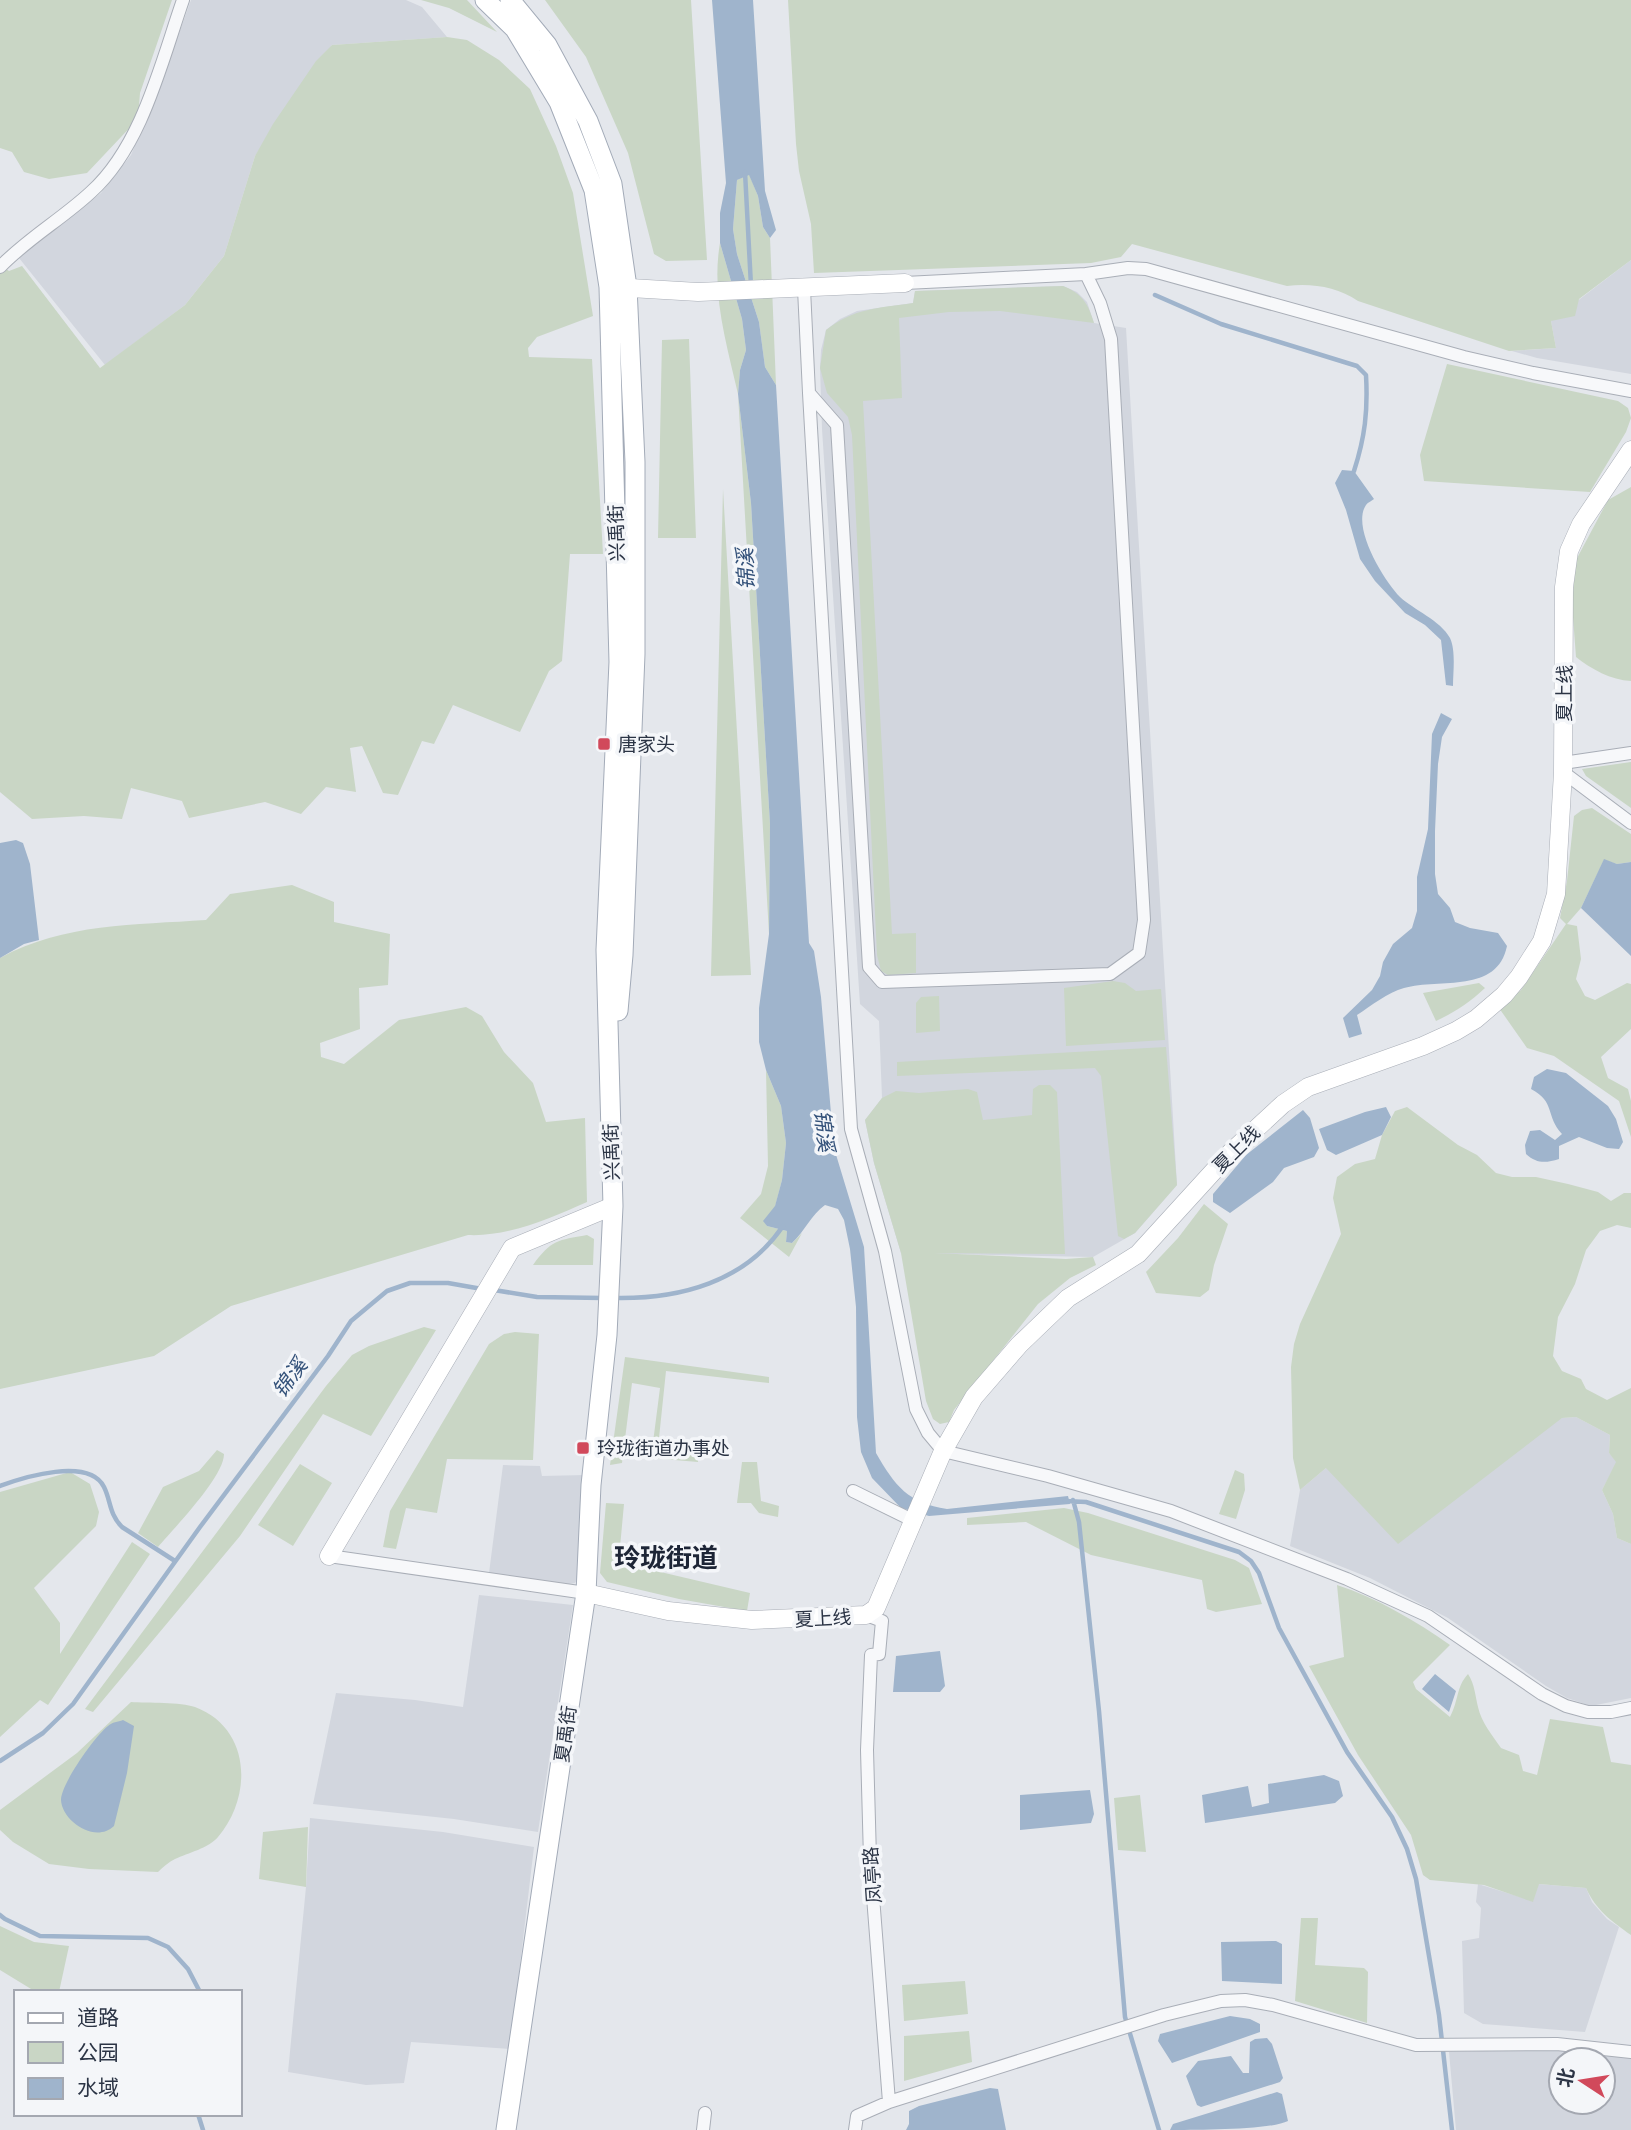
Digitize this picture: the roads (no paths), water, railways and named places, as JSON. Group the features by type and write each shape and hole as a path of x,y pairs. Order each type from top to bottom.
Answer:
{"main road":[{"name":"兴禹街","path":"485,0 515,29 559,102 594,190 618,287"},
{"name":"兴禹街","path":"510,0 547,45 588,121 612,184 618,287 619,662 606,950 613,1206"},
{"name":"夏禹街","path":"506,2130 586,1593 591,1485 607,1335 613,1206"}],"street":[{"path":"0,267 20,246 92,191 115,165 132,138 183,0"},
{"path":"618,287 713,292 1146,269 1464,357 1631,391"},
{"path":"809,393 837,425 869,967 882,982 1110,974 1139,953 1144,920 1111,339 1100,303 1086,274"},
{"path":"797,289 809,393 851,1129 885,1251 916,1409 928,1433 943,1451 1048,1476 1171,1511 1347,1579 1428,1616 1542,1694 1566,1706 1588,1712 1611,1712 1631,1708"},
{"name":"夏上线","path":"586,1593 668,1611 752,1620 866,1615 876,1608 943,1451 974,1397 1019,1345 1068,1298 1138,1254 1231,1152 1283,1104 1308,1087 1457,1031 1504,995 1542,941 1556,894 1563,767 1563,587 1569,551 1581,524 1631,450"},
{"path":"1563,767 1631,753"},
{"path":"1563,767 1631,824"},
{"path":"586,1593 329,1556 512,1248 613,1206"},
{"path":"853,1491 914,1521"},
{"name":"凤亭路","path":"866,1615 882,1621 878,1654 871,1655 867,1750 870,1858 889,2102"},
{"path":"855,2130 857,2116 889,2102 1164,2015 1221,2000 1245,2000 1273,2005 1416,2045 1557,2044 1631,2052"},
{"path":"703,2130 705,2113"}],"water":[{"path":"712,0 753,0 765,191 776,230 770,238 763,227 758,196 749,175 737,180 733,229 737,254 759,322 765,367 776,385 809,943 814,951 821,997 834,1148 864,1247 876,1453 904,1491 934,1506 947,1509 1068,1496 1070,1504 929,1516 901,1508 872,1478 861,1452 857,1417 856,1307 844,1220 838,1209 825,1205 792,1243 786,1242 787,1231 767,1226 763,1221 775,1206 782,1180 786,1143 781,1106 766,1070 759,1042 759,1008 769,934 770,824 751,503 738,394 740,370 746,350 742,319 720,243 720,213 726,183"},
{"path":"1342,470 1354,471 1374,499 1366,505 1362,515 1366,540 1378,567 1400,597 1440,626 1450,638 1454,655 1453,686 1446,685 1441,640 1425,625 1405,613 1375,581 1360,559 1335,483"},
{"path":"1441,713 1452,719 1442,737 1438,764 1435,874 1438,894 1450,908 1455,922 1498,933 1507,946 1501,961 1492,971 1480,978 1419,985 1386,996 1357,1015 1362,1034 1349,1038 1343,1018 1372,990 1393,944 1412,928 1417,911 1417,877 1428,829 1432,734"},
{"path":"16,840 23,843 30,864 39,940 24,944 0,958 0,843"},
{"path":"1604,859 1617,864 1631,862 1631,956 1581,908"},
{"path":"1547,1069 1566,1073 1608,1106 1616,1119 1623,1142 1619,1149 1607,1148 1579,1137 1559,1146 1559,1159 1542,1162 1526,1154 1525,1145 1530,1131 1540,1130 1555,1140 1562,1134 1544,1099 1531,1089 1534,1077"},
{"path":"1386,1107 1391,1117 1382,1135 1336,1155 1327,1150 1319,1129"},
{"path":"1303,1110 1310,1118 1319,1148 1314,1157 1284,1168 1273,1182 1230,1213 1213,1202 1213,1194 1246,1155"},
{"path":"940,1651 945,1686 940,1692 893,1692 896,1656"},
{"path":"1435,1674 1456,1691 1449,1712 1422,1689"},
{"path":"123,1720 134,1726 127,1773 114,1826 106,1831 89,1831 81,1828 67,1815 61,1800 62,1793 72,1772 102,1731"},
{"path":"1324,1775 1339,1781 1343,1796 1335,1803 1205,1823 1202,1795 1248,1786 1252,1807 1269,1803 1268,1784"},
{"path":"1090,1790 1094,1814 1091,1823 1020,1830 1020,1795"},
{"path":"1276,1941 1282,1944 1282,1984 1222,1981 1221,1942"},
{"path":"1230,2016 1250,2019 1260,2024 1260,2032 1172,2063 1158,2041 1160,2034"},
{"path":"1267,2038 1272,2044 1283,2078 1280,2082 1201,2107 1197,2105 1186,2076 1198,2061 1231,2056 1243,2073 1249,2073 1250,2042"},
{"path":"990,2088 998,2089 1006,2130 906,2130 909,2111 919,2106"},
{"path":"1277,2092 1282,2094 1288,2121 1250,2128 1170,2130 1173,2124"}],"waterway":[{"name":"锦溪","path":"745,172 751,286"},
{"path":"1155,295 1221,324 1357,366 1366,375 1367,400 1361,447 1354,471"},
{"name":"锦溪","path":"616,1298 664,1295 687,1290 730,1274 768,1245 783,1226"},
{"name":"锦溪","path":"0,1761 43,1733 73,1704 351,1321 387,1291 410,1283 448,1283 482,1289"},
{"name":"锦溪","path":"494,1290 537,1297 603,1298"},
{"path":"0,1486 39,1474 71,1471 85,1473 96,1478 104,1487 112,1512 122,1527 175,1561"},
{"path":"1073,1500 1079,1522 1099,1711 1125,2017 1159,2130"},
{"path":"1065,1501 1086,1502 1239,1552 1251,1561 1259,1573 1279,1628 1347,1752 1392,1817 1407,1849 1416,1879 1439,2015 1452,2130"},
{"path":"0,1915 40,1936 148,1938 168,1947 188,1969 199,1990"},
{"path":"199,2116 203,2130"}],"place":[{"name":"唐家头","path":"604,744"},
{"name":"玲珑街道办事处","path":"583,1448"}],"district":[{"name":"玲珑街道","path":"666,1558"}]}
